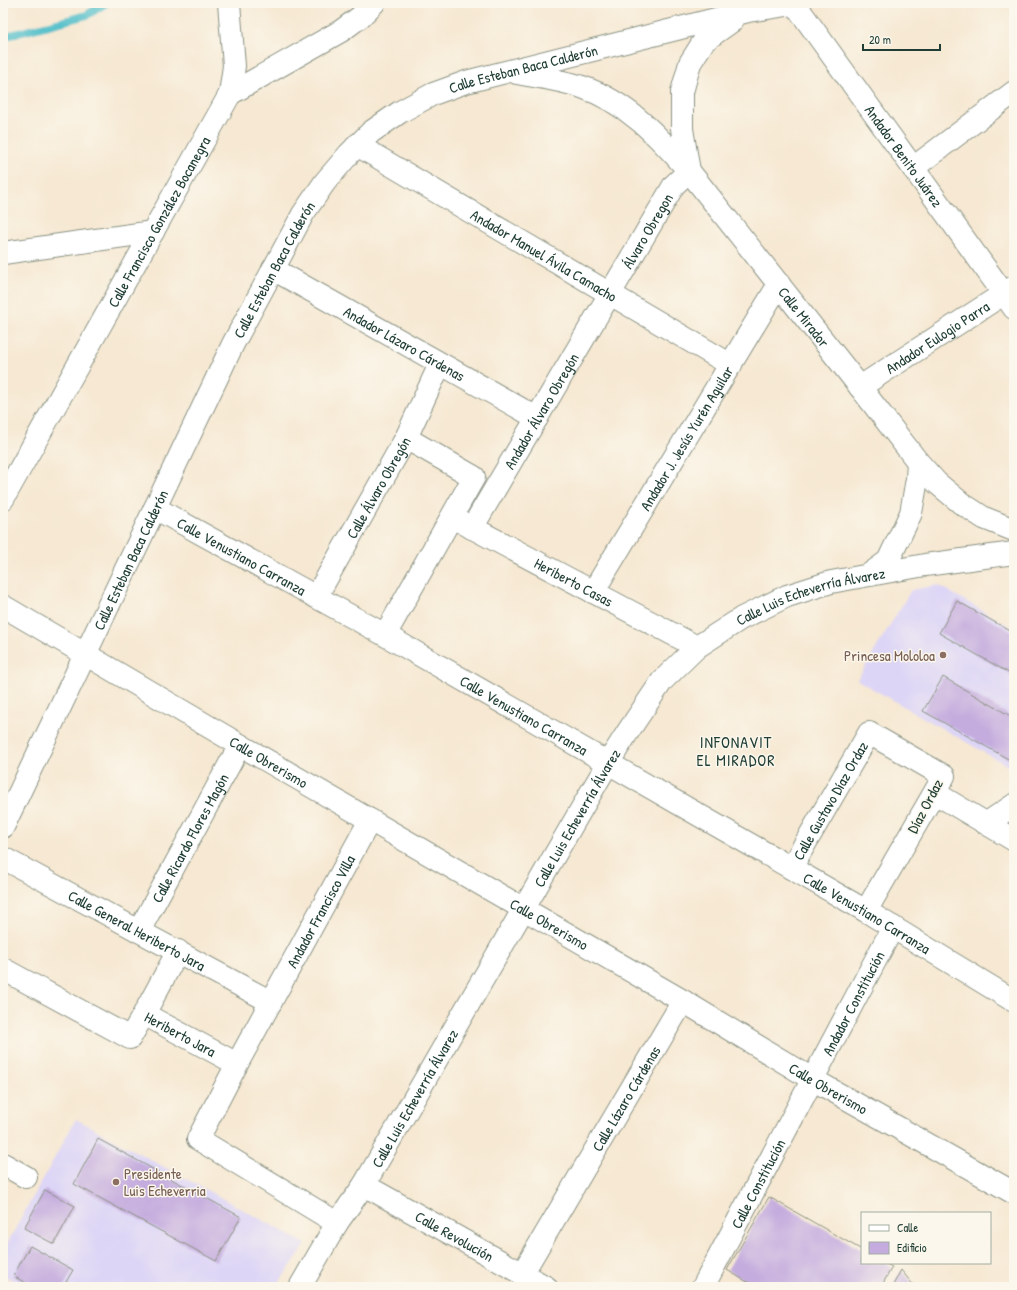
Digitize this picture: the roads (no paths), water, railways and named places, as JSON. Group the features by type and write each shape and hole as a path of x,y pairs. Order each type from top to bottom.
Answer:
{"street":[{"path":"230,94 341,31 360,17 374,3"},
{"path":"229,4 234,66 230,94"},
{"name":"Calle Esteban Baca Calderón","path":"3,827 233,344 303,214 325,182 357,145 371,132 400,112 433,94 466,82 748,11 797,4"},
{"name":"Andador Benito Juárez","path":"797,4 913,168 1011,296"},
{"name":"Calle Mirador","path":"689,171 682,129 682,92 690,63 704,41 724,25 748,11"},
{"name":"Calle Mirador","path":"508,72 545,78 582,87 612,100 642,123 663,142 689,171 918,462 937,483 961,503 984,518 1014,530"},
{"path":"913,168 1014,92"},
{"name":"Calle Francisco González Bocanegra","path":"3,499 230,94"},
{"name":"Andador Manuel Ávila Camacho","path":"357,145 731,365"},
{"name":"Álvaro Obregon","path":"610,294 674,185 689,171"},
{"path":"3,253 153,232"},
{"name":"Andador Lázaro Cárdenas","path":"273,270 537,418"},
{"name":"Andador J. Jesús Yurén Aguilar","path":"593,592 779,284"},
{"name":"Andador Álvaro Obregón","path":"472,528 610,294"},
{"name":"Andador Eulogio Parra","path":"860,387 1011,296"},
{"path":"406,438 440,364"},
{"name":"Calle Álvaro Obregón","path":"316,597 406,438 474,477 385,635"},
{"path":"870,574 888,561 912,513 918,479 918,462"},
{"name":"Calle Venustiano Carranza","path":"155,508 385,635 866,911 1014,1001"},
{"name":"Heriberto Casas","path":"452,517 697,648"},
{"name":"Calle Luis Echeverría Álvarez","path":"300,1287 337,1223 364,1186 608,763 662,681 697,648 742,618 787,596 831,582 870,574 925,565 1012,558"},
{"name":"Calle Obrerismo","path":"3,606 683,1001 812,1079 1014,1193"},
{"name":"Díaz Ordaz","path":"866,911 944,776 869,733"},
{"name":"Calle Gustavo Díaz Ordaz","path":"790,868 869,733"},
{"name":"Calle Ricardo Flores Magón","path":"139,931 240,745"},
{"path":"935,793 1014,840"},
{"path":"987,823 1014,805"},
{"name":"Andador Francisco Villa","path":"237,1064 370,820"},
{"name":"Calle General Heriberto Jara","path":"3,858 271,1002"},
{"name":"Andador Constitución","path":"812,1079 893,927"},
{"name":"Heriberto Jara","path":"178,951 144,1014 237,1064"},
{"path":"3,969 130,1038 144,1014"},
{"name":"Calle Lázaro Cárdenas","path":"522,1274 683,1001"},
{"path":"237,1064 198,1139 337,1223"},
{"name":"Calle Constitución","path":"703,1287 812,1079"},
{"path":"3,1164 26,1176"},
{"name":"Calle Revolución","path":"364,1186 546,1287"}],"waterway":[{"path":"3,37 87,15 106,3"}],"place":[{"name":"Princesa Mololoa","path":"943,655"},
{"name":"Presidente Luis Echeverria","path":"116,1182"}],"district":[{"name":"INFONAVIT EL MIRADOR","path":"736,751"}]}
